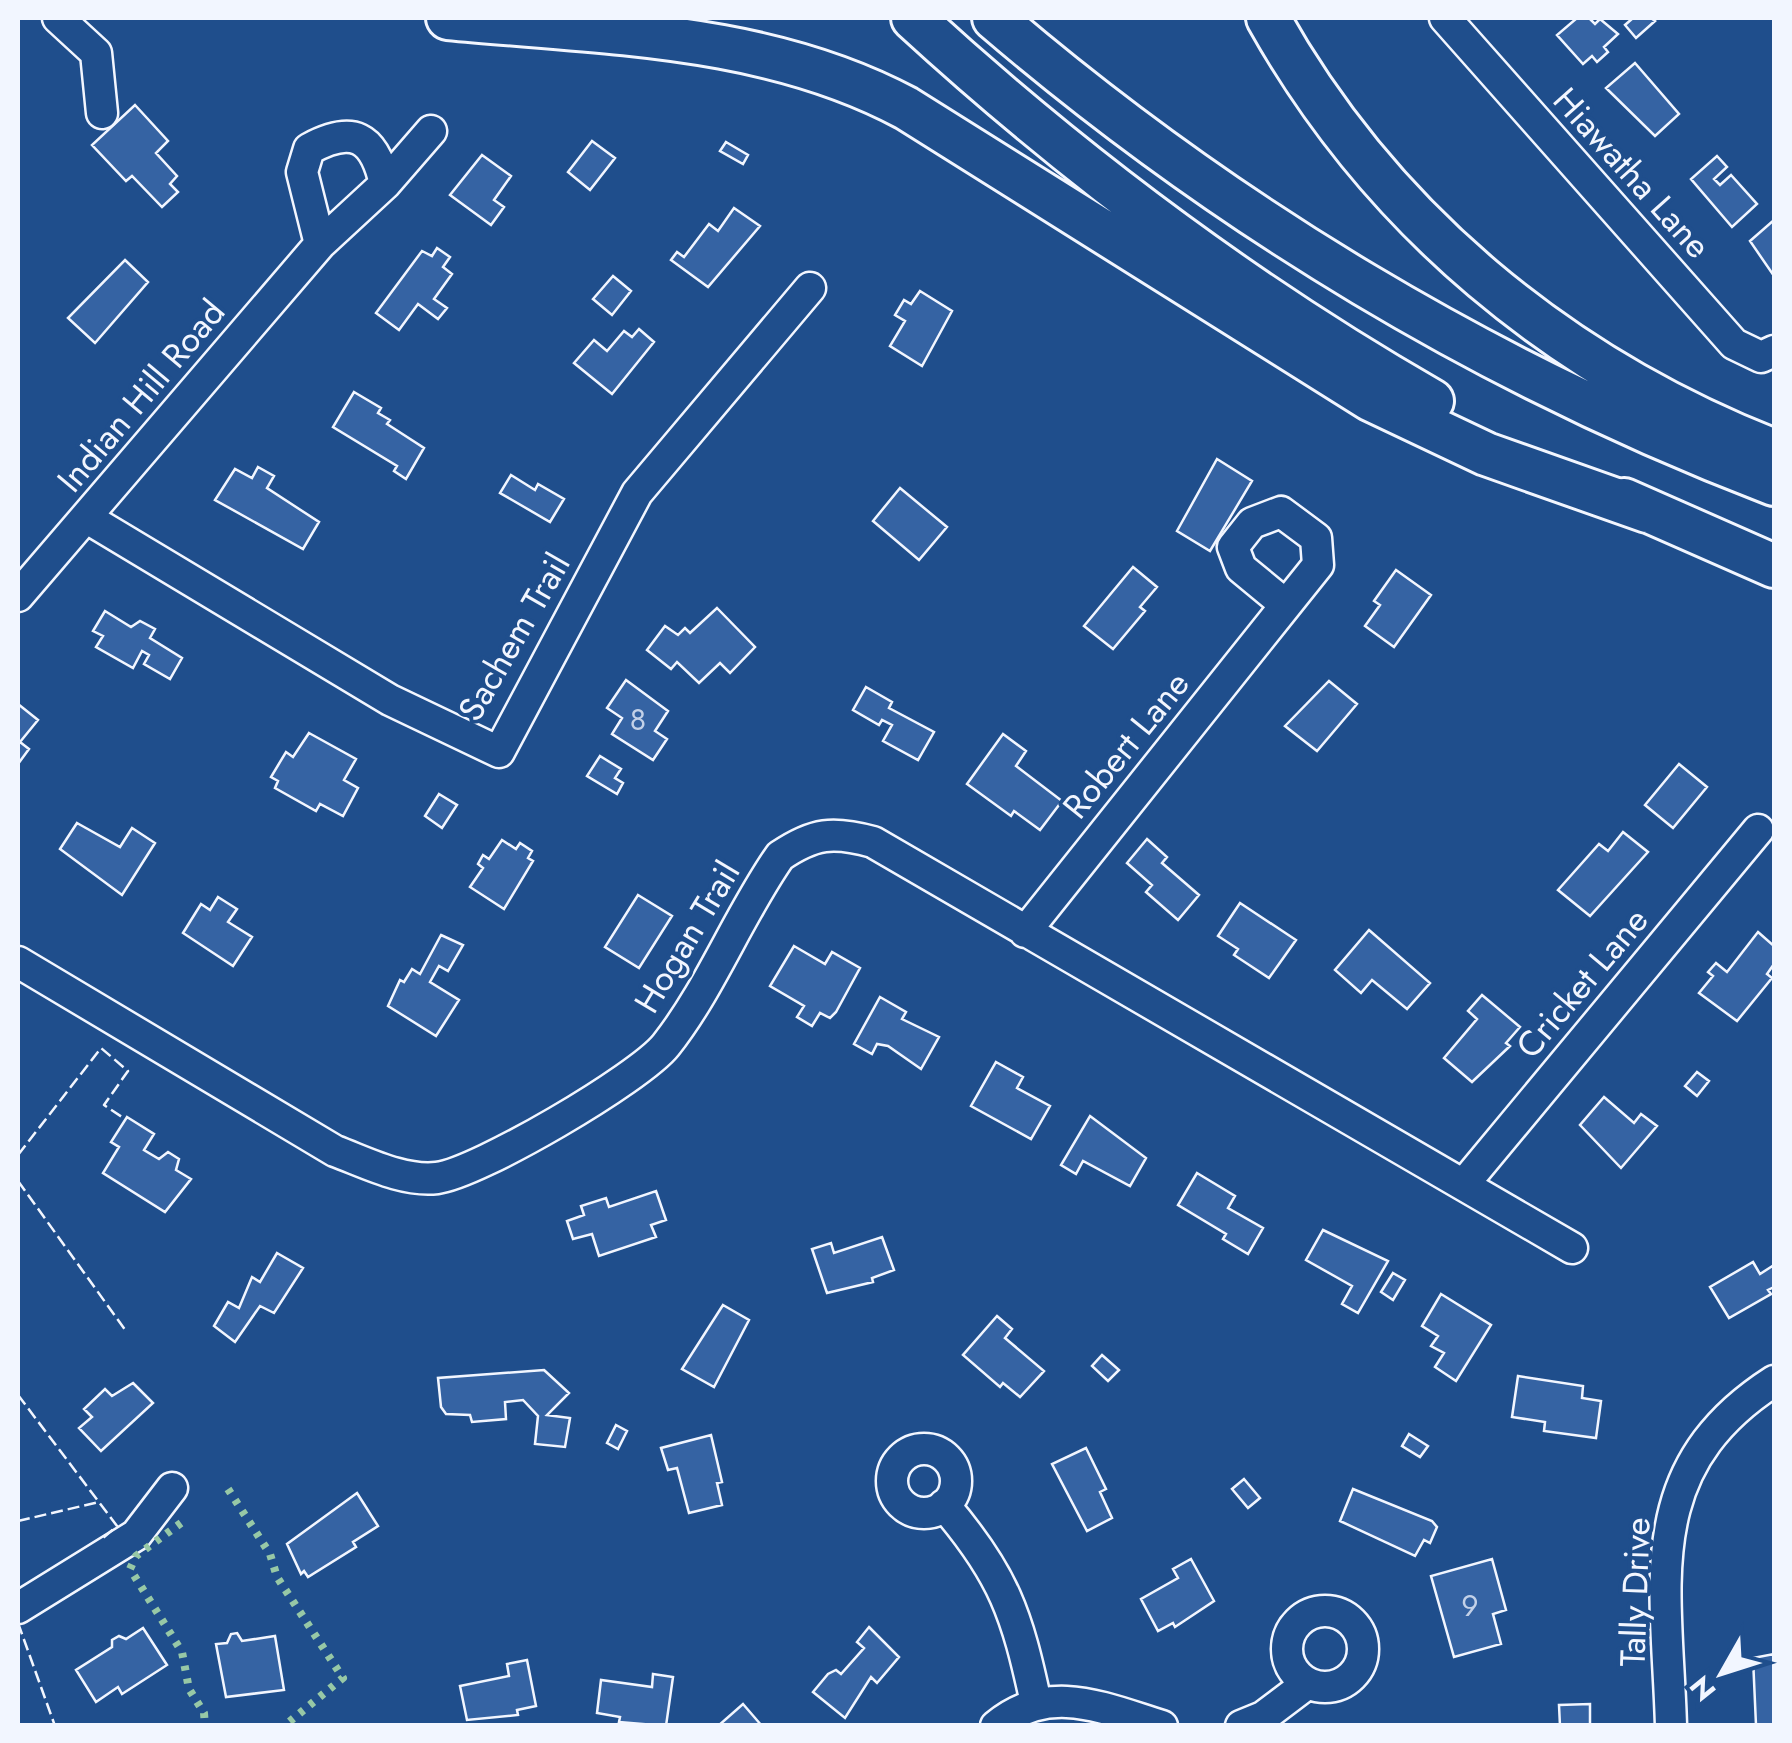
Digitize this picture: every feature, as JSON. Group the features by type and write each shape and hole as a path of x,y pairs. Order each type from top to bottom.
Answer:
{"highway":[{"path":"448,18 720,46 838,75 922,117 1370,399 1486,454 1647,511"},
{"path":"913,18 1083,161 1280,307 1476,426 1647,511 1774,566"},
{"path":"994,18 1183,166 1404,308 1588,404 1774,484"},
{"path":"1268,18 1301,73 1367,163 1420,222 1476,274 1542,327 1614,374 1774,452"}],"street":[{"path":"58,18 96,53 102,113"},
{"name":"Hiawatha Lane","path":"1444,18 1734,344 1761,356 1774,351"},
{"name":"Indian Hill Road","path":"18,596 320,244 385,184 430,132"},
{"path":"320,244 302,172 309,149 334,135 364,140 378,157 385,184"},
{"name":"Sachem Trail","path":"87,518 390,700 499,752 637,493 810,288"},
{"name":"Robert Lane","path":"1025,932 1286,605"},
{"name":"Cricket Lane","path":"1464,1184 1758,830"},
{"name":"Hogan Trail","path":"18,962 335,1150 390,1172 436,1178 486,1160 629,1076 663,1048 754,892 780,856 811,836 840,832 873,842 1572,1248"},
{"name":"Tally Drive","path":"1671,1726 1666,1564 1672,1510 1694,1457 1725,1415 1774,1381"},
{"path":"18,1608 136,1535 172,1488"},
{"path":"944,1506 984,1552 1008,1595 1036,1702"},
{"path":"1241,1726 1263,1717 1308,1683"},
{"path":"996,1726 1036,1702 1071,1699 1162,1726"}],"building":[{"path":"1577,18 1589,18 1595,24 1600,19 1618,34 1604,47 1608,52 1597,62 1592,56 1583,64 1557,35"},
{"path":"1633,18 1655,21 1636,38 1625,25"},
{"path":"1635,63 1679,114 1655,136 1606,88"},
{"path":"135,105 168,141 156,153 177,176 170,184 178,192 162,207 132,176 126,181 92,145"},
{"path":"592,141 615,158 590,190 568,172"},
{"path":"726,142 748,155 743,164 720,151"},
{"path":"482,155 511,176 494,200 504,207 491,225 450,195"},
{"path":"1717,156 1727,167 1714,179 1720,185 1731,175 1757,204 1732,227 1691,179"},
{"path":"734,208 760,226 708,287 671,260 677,252 684,257 709,224 718,231"},
{"path":"1774,220 1774,276 1750,241"},
{"path":"437,248 450,257 443,267 452,274 434,299 447,308 438,319 418,304 399,330 376,313 422,251 432,256"},
{"path":"125,260 148,282 95,343 68,318"},
{"path":"613,276 631,291 612,315 593,299"},
{"path":"920,291 952,311 922,366 890,346 905,321 895,315 904,300 911,304"},
{"path":"639,329 654,342 612,394 574,363 594,340 607,351 624,331 632,337"},
{"path":"354,392 381,408 378,413 390,420 387,424 424,448 406,479 394,471 397,466 333,427"},
{"path":"1217,459 1252,481 1210,551 1177,531"},
{"path":"258,467 274,476 267,488 319,522 303,549 215,500 235,469 252,478"},
{"path":"511,475 535,490 538,484 564,499 550,522 500,493"},
{"path":"900,488 947,527 919,560 873,521"},
{"path":"1133,567 1157,587 1140,607 1145,611 1113,649 1084,626"},
{"path":"1396,570 1431,595 1394,647 1365,626 1380,605 1374,601"},
{"path":"717,608 755,647 730,673 720,663 699,683 677,662 671,669 647,650 665,626 678,635 685,628 690,633"},
{"path":"105,611 131,627 140,621 155,629 150,638 182,658 170,679 144,664 149,655 142,651 133,668 96,647 103,636 93,631"},
{"path":"626,680 668,711 655,731 667,739 653,760 612,734 622,718 607,708"},
{"path":"1329,681 1357,704 1317,751 1285,726"},
{"path":"866,687 892,702 889,708 934,732 918,760 883,741 892,725 882,720 879,725 853,710"},
{"path":"18,704 38,720 20,742 29,749 18,764"},
{"path":"309,733 356,759 344,780 358,788 343,816 320,804 316,811 275,788 278,781 271,777 286,752 293,757"},
{"path":"1003,734 1026,751 1016,766 1062,801 1040,830 1014,811 1011,816 967,784"},
{"path":"600,756 621,769 615,778 623,783 617,794 587,776"},
{"path":"1679,764 1707,787 1673,828 1645,805"},
{"path":"439,794 457,805 442,828 425,816"},
{"path":"77,823 120,847 132,828 155,843 122,895 60,849"},
{"path":"1623,832 1648,852 1590,916 1558,890 1599,844 1608,851"},
{"path":"1147,839 1167,857 1162,863 1199,895 1178,920 1146,892 1152,885 1127,863"},
{"path":"502,840 516,849 520,843 532,851 528,858 533,861 504,909 470,887 483,868 478,864 483,855 489,859"},
{"path":"638,895 672,916 639,968 605,947"},
{"path":"218,897 237,909 228,922 252,937 233,966 183,933 201,904 210,910"},
{"path":"1240,903 1296,940 1269,978 1234,955 1238,949 1218,936"},
{"path":"1369,930 1430,983 1407,1009 1372,980 1361,993 1335,970"},
{"path":"1758,932 1774,946 1774,964 1767,974 1772,978 1737,1021 1699,993 1713,976 1708,972 1716,963 1727,972"},
{"path":"441,935 463,945 448,971 439,966 430,982 459,1000 436,1036 388,1006 400,980 404,982 412,969 420,974"},
{"path":"794,946 825,964 832,952 860,968 836,1012 830,1018 820,1013 812,1026 797,1017 804,1006 770,986"},
{"path":"1482,995 1520,1027 1506,1043 1510,1046 1472,1082 1444,1058 1477,1019 1468,1011"},
{"path":"880,997 906,1012 902,1019 939,1037 921,1069 888,1046 877,1044 872,1054 854,1044"},
{"path":"996,1062 1023,1077 1017,1088 1050,1106 1031,1139 971,1106"},
{"path":"1697,1072 1709,1081 1697,1096 1685,1086"},
{"path":"1604,1097 1634,1123 1641,1114 1657,1126 1621,1168 1580,1125"},
{"path":"1090,1116 1146,1158 1130,1186 1083,1161 1076,1174 1061,1165"},
{"path":"127,1117 154,1134 144,1150 159,1159 168,1152 179,1159 176,1170 191,1179 165,1212 103,1173 119,1147 111,1142"},
{"path":"1197,1173 1235,1196 1228,1208 1263,1228 1248,1254 1223,1239 1226,1234 1178,1205"},
{"path":"656,1191 666,1220 651,1225 656,1237 599,1256 592,1234 573,1239 567,1221 584,1215 581,1206 606,1198 609,1207"},
{"path":"1323,1230 1388,1261 1358,1313 1342,1304 1352,1286 1306,1260"},
{"path":"882,1237 894,1270 872,1278 873,1282 827,1293 812,1249 831,1243 834,1253"},
{"path":"277,1253 303,1268 274,1313 260,1306 235,1342 214,1326 228,1302 239,1308 252,1277 260,1282"},
{"path":"1753,1262 1760,1274 1774,1265 1774,1287 1768,1290 1771,1294 1729,1318 1710,1287"},
{"path":"1393,1273 1405,1280 1393,1300 1381,1292"},
{"path":"1441,1294 1491,1325 1456,1381 1435,1367 1444,1353 1431,1346 1438,1336 1422,1326"},
{"path":"723,1305 749,1320 714,1387 682,1369"},
{"path":"997,1316 1012,1329 1005,1338 1044,1371 1020,1397 1003,1383 1000,1387 963,1355"},
{"path":"1102,1355 1119,1370 1108,1381 1092,1366"},
{"path":"544,1370 569,1393 547,1415 570,1418 565,1447 535,1444 538,1416 523,1400 505,1402 506,1419 472,1422 470,1415 446,1414 441,1407 438,1378"},
{"path":"1518,1376 1583,1386 1582,1398 1601,1401 1596,1438 1544,1431 1545,1422 1512,1417"},
{"path":"133,1383 153,1403 101,1451 79,1428 92,1417 84,1409 105,1389 112,1396"},
{"path":"616,1425 627,1431 618,1449 607,1443"},
{"path":"1409,1434 1428,1446 1420,1457 1402,1446"},
{"path":"711,1435 722,1482 717,1483 722,1505 689,1513 677,1468 668,1470 661,1448"},
{"path":"1086,1448 1106,1489 1100,1492 1112,1518 1087,1531 1052,1464"},
{"path":"1244,1479 1260,1498 1248,1508 1232,1489"},
{"path":"1353,1489 1432,1521 1437,1527 1430,1543 1424,1540 1415,1556 1340,1521"},
{"path":"357,1493 378,1526 353,1542 356,1547 308,1577 304,1571 301,1574 287,1544"},
{"path":"1191,1559 1214,1601 1175,1627 1173,1623 1158,1631 1141,1599 1178,1578 1173,1569"},
{"path":"1492,1559 1506,1610 1493,1614 1501,1644 1454,1657 1431,1576"},
{"path":"869,1627 899,1657 877,1683 871,1677 845,1718 813,1692 828,1674 836,1670 841,1674 864,1648 857,1642"},
{"path":"143,1628 167,1665 122,1694 118,1687 96,1702 76,1670 112,1647 112,1640 119,1636 126,1639"},
{"path":"237,1633 242,1641 275,1636 284,1690 226,1697 216,1644 227,1643 231,1634"},
{"path":"1774,1654 1774,1724 1756,1725 1753,1658"},
{"path":"527,1660 536,1706 517,1710 518,1715 467,1720 460,1686 509,1676 507,1664"},
{"path":"653,1674 673,1677 666,1726 619,1722 620,1717 597,1713 601,1680 652,1687"},
{"path":"743,1704 762,1726 718,1726"},
{"path":"1590,1704 1590,1726 1560,1726 1559,1705"}],"hedge":[{"path":"228,1489 270,1554 277,1577 343,1678 284,1726"},
{"path":"181,1523 136,1556 130,1569 182,1652 189,1689 204,1713 205,1726"}],"fence":[{"path":"18,1155 101,1048 128,1071 104,1105 122,1117"},
{"path":"18,1181 126,1331"},
{"path":"18,1395 117,1526 102,1539"},
{"path":"18,1521 99,1502"},
{"path":"18,1623 55,1726"}]}
